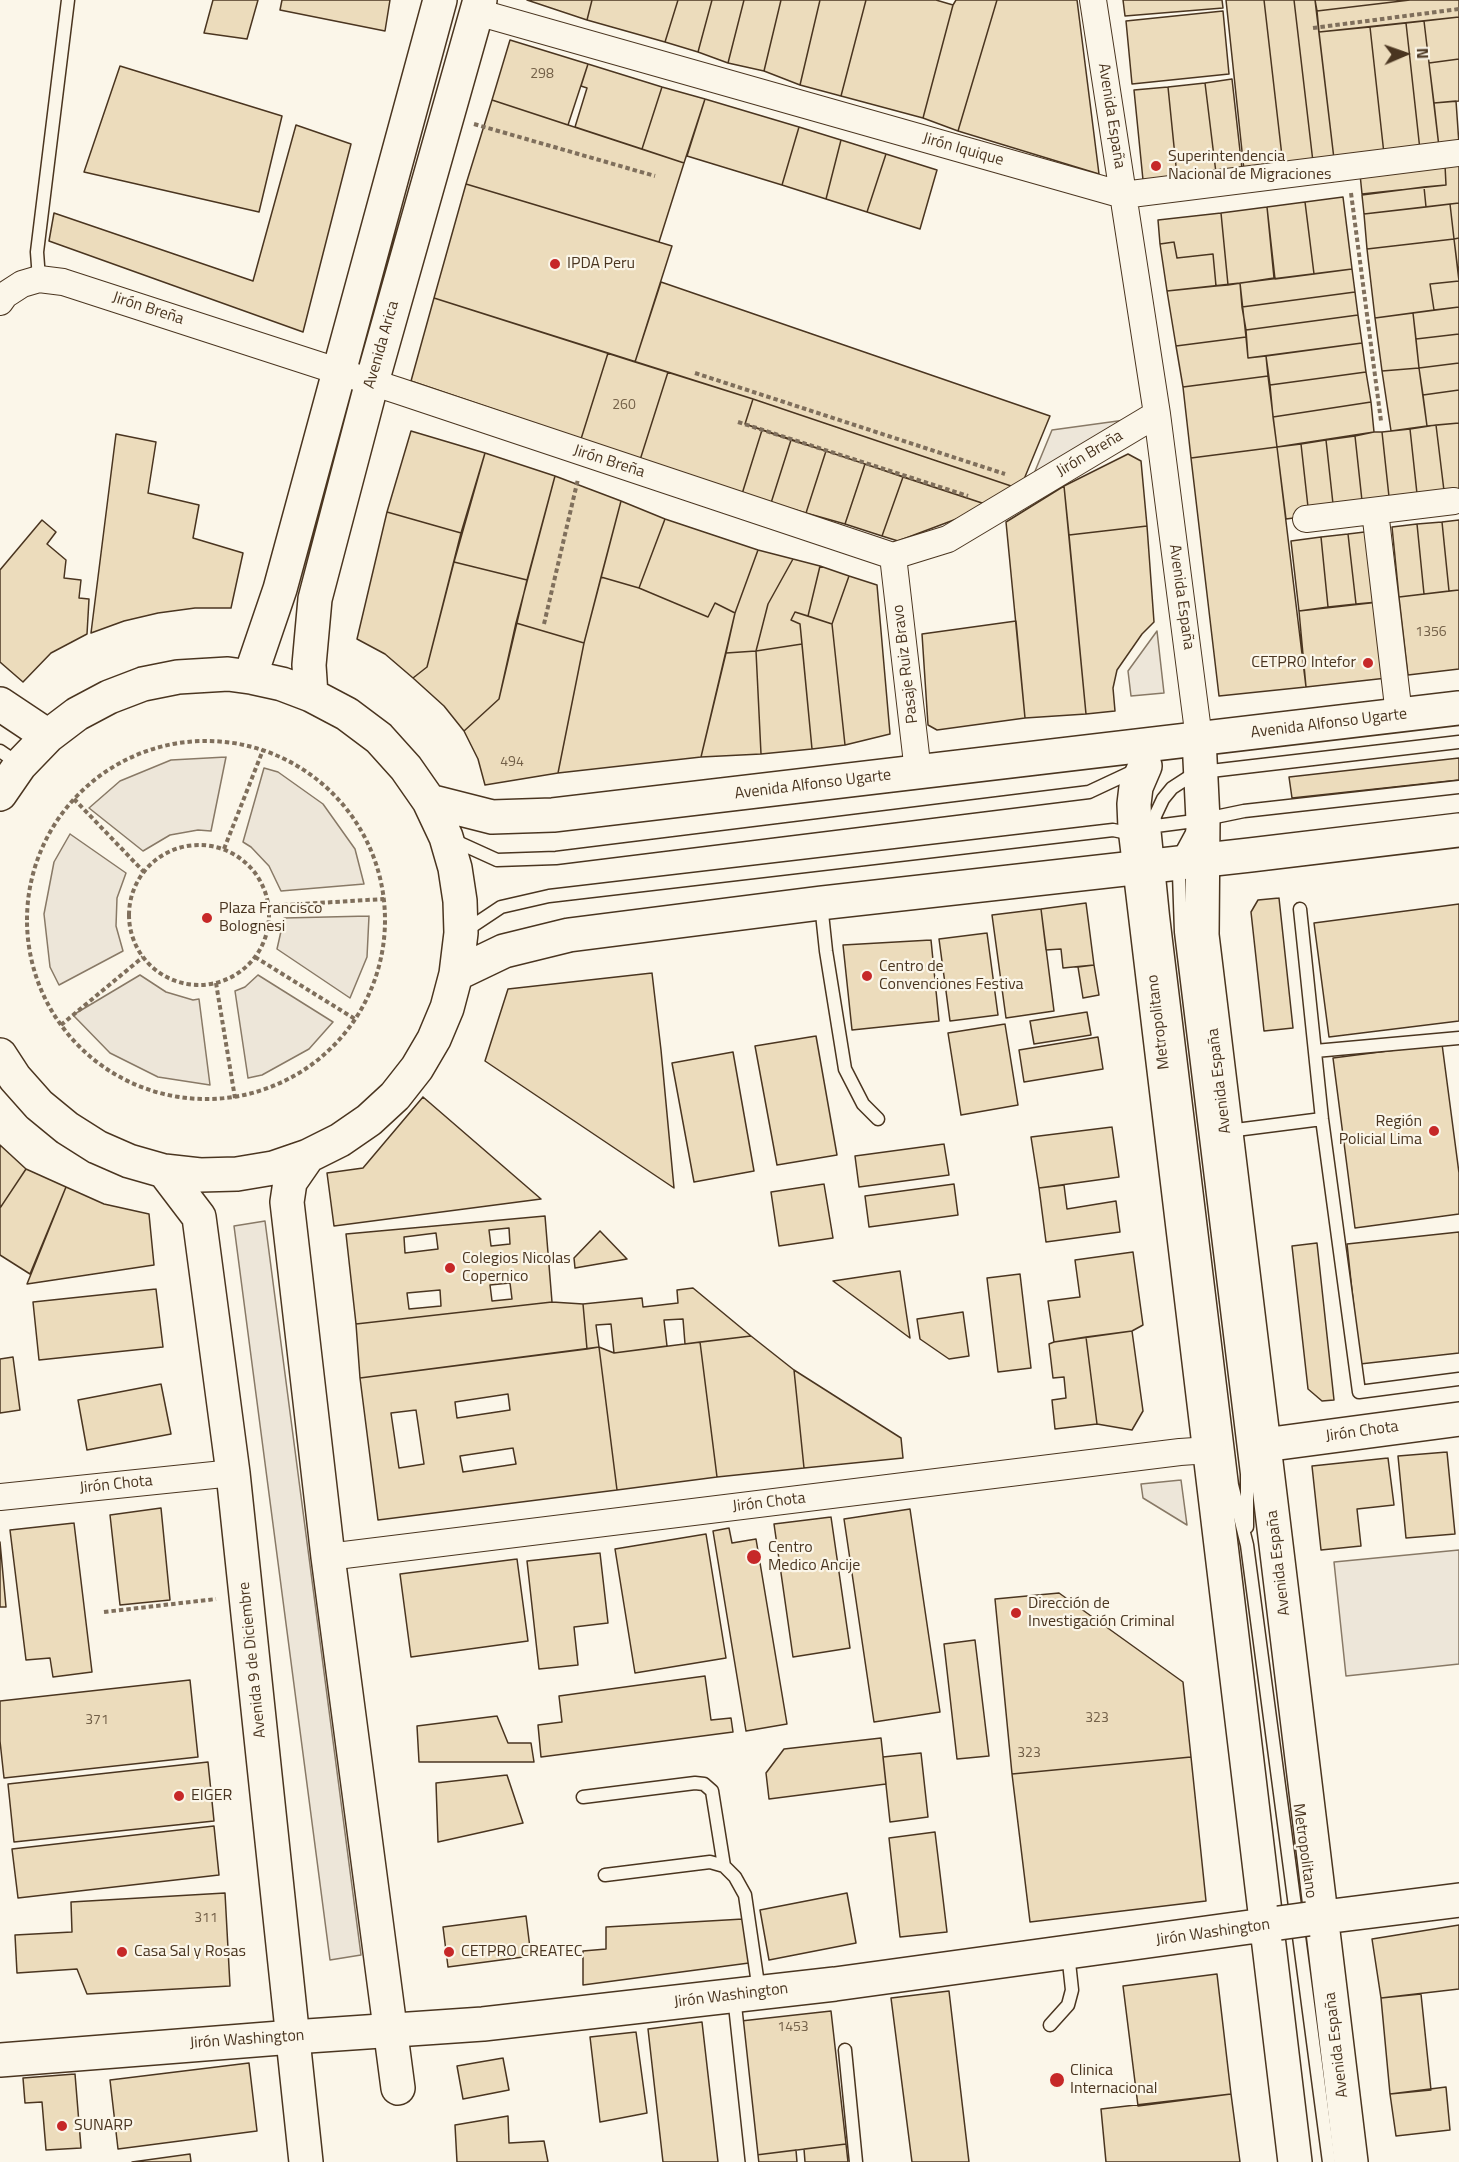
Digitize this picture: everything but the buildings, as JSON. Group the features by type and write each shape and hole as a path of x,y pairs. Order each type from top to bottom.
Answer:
{"main road":[{"path":"250,677 280,589 440,0"},
{"name":"Avenida Arica","path":"311,695 309,665 315,600 372,382 478,6"},
{"path":"0,794 10,758 109,697 143,684 178,676 250,677 282,684 311,695 347,714 379,738 406,768 429,801 446,837 455,868 460,901 461,933 456,974 447,1008 434,1039 417,1068 395,1096 369,1120 340,1140 308,1156 273,1168 237,1174 200,1175 164,1171 129,1161 97,1147 67,1128 39,1105 5,1071"},
{"path":"0,704 48,736"},
{"name":"Avenida Alfonso Ugarte","path":"429,801 492,817 525,817 1459,708"},
{"name":"Avenida España","path":"1156,847 1203,820 1199,739"},
{"name":"Avenida España","path":"1154,762 1136,787 1134,804 1202,935 1264,1445 1294,1921 1295,2162"},
{"path":"456,974 504,951 569,934 821,903 1156,847 1459,830"},
{"name":"Avenida España","path":"1156,847 1210,1450 1294,1921 1352,2162"},
{"path":"308,1156 290,1182 287,1202 328,1557 398,2088"},
{"name":"Avenida 9 de Diciembre","path":"164,1171 199,1217 246,1595 306,2162"},
{"name":"Jirón Chota","path":"1264,1445 1459,1419"},
{"name":"Jirón Washington","path":"0,2060 483,2024 747,1994 1459,1900"}],"street":[{"name":"Avenida España","path":"1093,0 1157,414 1199,739"},
{"name":"Jirón Iquique","path":"478,6 1123,195 1459,153"},
{"path":"0,302 5,295 22,284 39,279"},
{"name":"Jirón Breña","path":"39,279 63,282 372,382 893,556 948,539 1157,414"},
{"path":"1306,519 1454,501"},
{"path":"1375,511 1400,715"},
{"name":"Pasaje Ruiz Bravo","path":"893,556 918,772"},
{"name":"Jirón Chota","path":"328,1557 1210,1450"},
{"name":"Jirón Chota","path":"0,1497 232,1473"}],"lane":[{"path":"39,279 37,252 68,0"},
{"name":"Avenida Alfonso Ugarte","path":"446,837 497,860 556,858 1089,792 1199,739"},
{"name":"Metropolitano","path":"1329,2162 1247,1545 1232,1485 1156,847 1155,816 1172,788 1192,775 1202,772 1459,742"},
{"path":"461,933 501,907 549,896 1156,847 1203,820 1244,811 1459,787"},
{"name":"Metropolitano","path":"1156,847 1179,891 1183,953 1247,1474 1247,1545"},
{"path":"821,903 826,951 845,1069 862,1104 878,1119"},
{"path":"1300,909 1322,1119 1359,1392 1459,1378"},
{"path":"1315,1051 1459,1038"},
{"path":"1226,1131 1322,1119"},
{"path":"583,1797 695,1783 704,1784 712,1791 724,1866"},
{"path":"605,1875 710,1862 724,1866 735,1877 745,1895 752,2162"},
{"path":"1050,2025 1068,2005 1072,1990 1068,1953"},
{"path":"845,2050 856,2162"}],"path":[{"path":"1313,28 1459,9"},
{"path":"447,116 655,176"},
{"path":"1348,168 1381,421"},
{"path":"695,373 1039,485"},
{"path":"738,422 1001,507"},
{"path":"544,624 584,454"},
{"path":"195,740 230,742 263,750 300,767 331,791 357,823 375,860 384,899 385,931 380,962 370,992 355,1019 337,1042 315,1063 290,1078 263,1090 235,1098 195,1100 156,1093 120,1078 88,1055 61,1026 42,990 30,951 28,910 35,870 50,832 74,799 99,776 129,758 161,746 195,740"},
{"path":"224,849 263,750"},
{"path":"74,799 144,872"},
{"path":"195,844 224,849 249,866 259,878 265,891 268,924 264,942 255,957 231,978 216,983 192,984 168,978 143,957 131,930 129,914 136,885 154,861 180,847 195,844"},
{"path":"268,906 384,899"},
{"path":"61,1026 143,957"},
{"path":"255,957 355,1019"},
{"path":"216,983 235,1098"},
{"path":"104,1612 246,1595"}],"shaded area":[{"path":"1125,420 1031,481 1052,430"},
{"path":"1157,631 1164,693 1131,696 1128,671"},
{"path":"226,757 211,831 198,830 170,835 143,851 89,808 120,781 171,760"},
{"path":"264,768 278,772 323,804 355,849 364,884 281,891 269,866 243,842"},
{"path":"70,834 126,873 117,898 116,926 123,951 59,985 50,967 44,914 54,862"},
{"path":"369,916 367,957 350,998 277,949 284,918"},
{"path":"140,975 166,992 193,1000 199,999 210,1085 158,1077 110,1053 73,1015"},
{"path":"258,975 333,1022 309,1049 262,1075 248,1078 235,991 245,987"},
{"path":"265,1221 361,1955 330,1960 234,1226"},
{"path":"1181,1480 1187,1525 1143,1498 1141,1484"},
{"path":"1459,1550 1459,1664 1346,1676 1334,1562"}],"place":[{"name":"Superintendencia Nacional de Migraciones","path":"1156,166"},
{"name":"IPDA Peru","path":"555,264"},
{"name":"CETPRO Intefor","path":"1368,663"},
{"name":"Plaza Francisco Bolognesi","path":"207,918"},
{"name":"Centro de Convenciones Festiva","path":"867,976"},
{"name":"Región Policial Lima","path":"1434,1131"},
{"name":"Colegios Nicolas Copernico","path":"450,1268"},
{"name":"Centro Medico Ancije","path":"754,1557"},
{"name":"Dirección de Investigación Criminal","path":"1016,1613"},
{"name":"EIGER","path":"179,1796"},
{"name":"Casa Sal y Rosas","path":"122,1952"},
{"name":"CETPRO CREATEC","path":"449,1952"},
{"name":"Clinica Internacional","path":"1057,2080"},
{"name":"SUNARP","path":"62,2126"}]}
